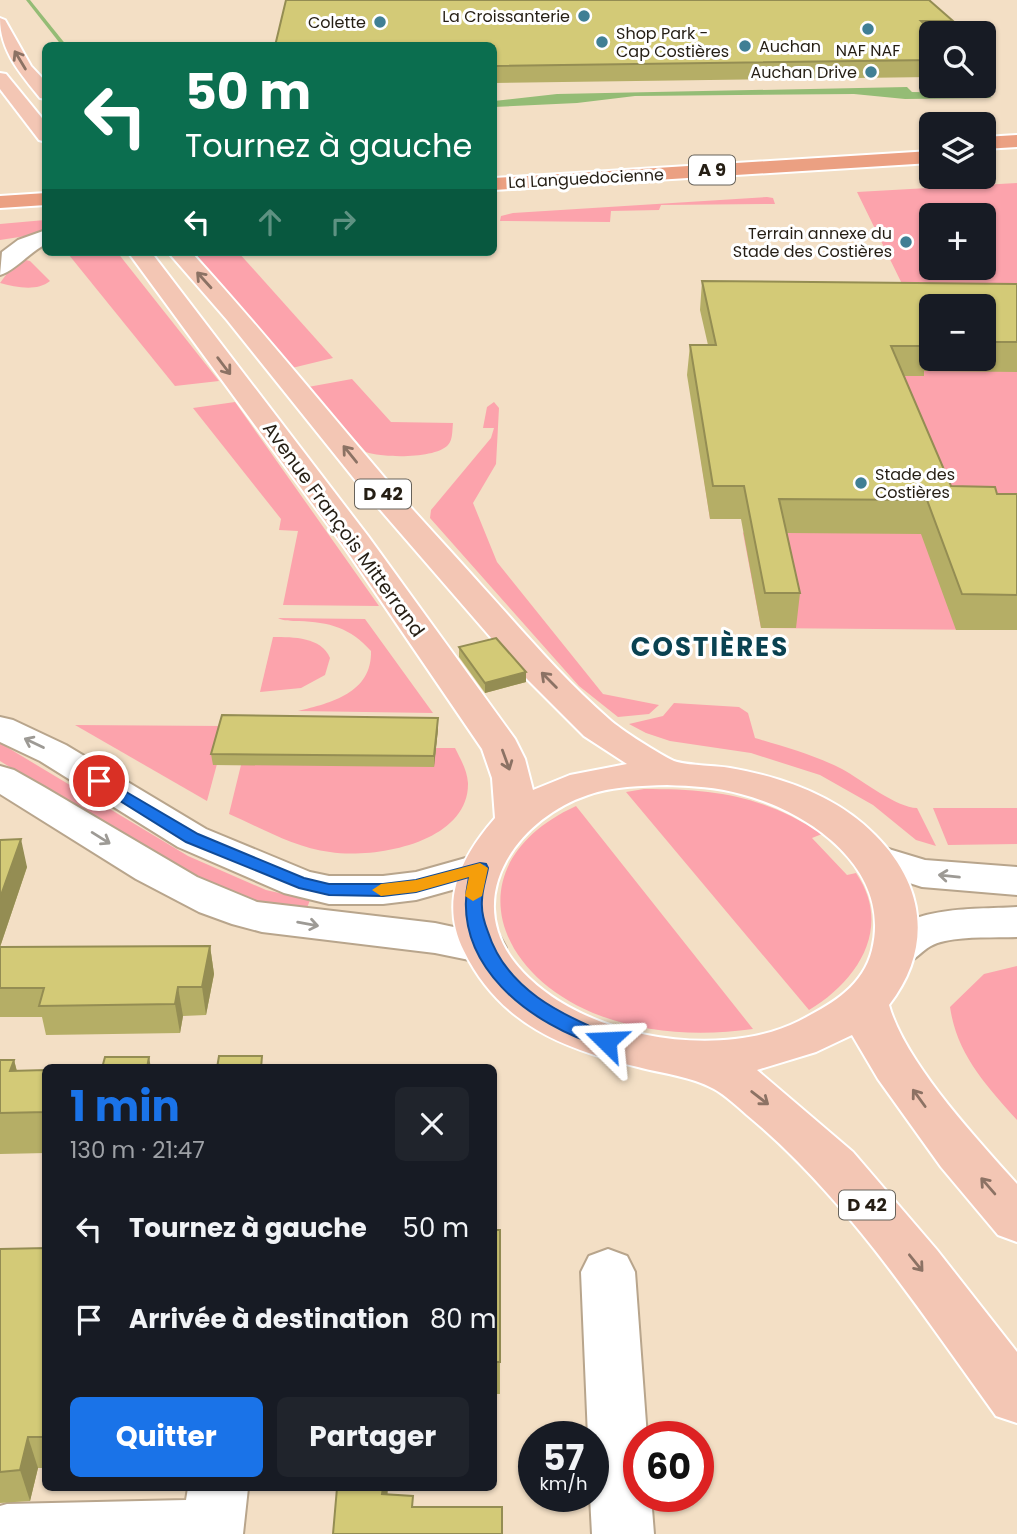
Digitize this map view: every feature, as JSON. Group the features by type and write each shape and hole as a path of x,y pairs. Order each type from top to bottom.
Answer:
{"highway":[{"path":"996,142 1017,141"},
{"name":"La Languedocienne","path":"497,171 919,147"},
{"path":"996,154 1017,153"},
{"name":"La Languedocienne","path":"497,184 919,158"},
{"path":"0,202 42,199"},
{"path":"0,215 42,212"}],"main road":[{"path":"0,23 24,68 42,89"},
{"path":"0,78 42,131"},
{"name":"Avenue François Mitterrand","path":"142,256 357,542 496,739 514,783 515,821"},
{"name":"D 42","path":"183,256 236,315 375,485 537,668 597,728 667,773"},
{"path":"667,773 735,780 795,800 845,830 872,857 888,882 899,914 896,951 887,974 865,1002 831,1027 779,1048 741,1055 678,1056 624,1047 559,1022 509,984 484,948 474,919 473,900 480,868 493,843 515,821 572,787 623,777 667,773"},
{"path":"865,1002 873,1031 895,1066 959,1153 1017,1220"},
{"name":"D 42","path":"678,1056 731,1076 766,1103 835,1166 918,1266 1017,1397"}],"street":[{"path":"0,268 10,255 22,246 42,238"},
{"path":"0,728 53,753 192,838 299,883 329,890 383,890 416,886 480,868"},
{"path":"0,778 150,868 248,914 317,926 443,938 484,948"},
{"path":"872,857 922,873 1017,881"},
{"path":"896,951 916,934 941,926 1017,922"},
{"path":"608,1272 623,1534"},
{"path":"7,1534 214,1517"}],"shaded area":[{"path":"907,87 912,92 919,92 919,98 992,98 905,99 854,94 635,96 577,103 497,107 497,101 557,94"},
{"name":"Terrain annexe du Stade des Costières","path":"1017,183 1017,291 905,290 857,192 919,189 996,189 996,184"},
{"path":"773,198 775,204 661,205 659,210 611,211 610,222 500,221 501,216 513,213"},
{"path":"42,220 42,233 0,240 0,224"},
{"path":"70,256 120,256 219,381 175,386"},
{"path":"197,256 242,256 333,358 292,368"},
{"path":"17,260 30,261 50,281 32,288 0,283"},
{"name":"Stade des Costières","path":"1017,315 1017,620 991,630 761,628 743,533 754,519 710,519 699,447 739,448 919,365 919,371 996,371 996,343"},
{"path":"352,379 391,422 453,423 450,443 441,450 421,455 396,456 366,452 308,387"},
{"path":"235,402 379,606 283,605 298,531 279,530 281,519 193,408"},
{"path":"494,402 499,408 496,464 473,503 497,562 603,694 659,705 649,714 618,717 579,686 430,518 431,510 491,438 494,428 483,428 487,407"},
{"path":"278,618 365,619 433,713 298,711 336,700 357,686 370,665 371,651 356,637 339,628"},
{"path":"273,637 306,640 320,646 330,658 325,675 301,688 260,692"},
{"path":"674,703 739,707 748,713 755,738 831,764 890,799 917,808 936,846 916,840 873,805 820,775 751,753 670,741 629,724 663,716"},
{"path":"75,725 223,726 207,801"},
{"path":"0,743 188,856 266,890 310,900 305,913 264,904 224,890 146,852 0,761"},
{"path":"455,748 468,783 464,803 453,820 416,843 370,853 349,854 317,850 291,842 229,814 241,765"},
{"path":"644,789 693,791 737,797 778,811 822,834 812,838 847,875 856,873 867,893 871,913 865,951 842,984 809,1010 626,792"},
{"path":"576,806 753,1029 696,1033 638,1027 601,1016 563,998 534,974 513,946 502,917 502,886 513,857 538,829"},
{"path":"933,808 1017,808 1017,844 948,845"},
{"path":"1017,966 1017,1120 984,1082 966,1055 950,1007 984,974"}],"building":[{"name":"Shop Park - Cap Costières","path":"286,0 929,0 953,21 919,21 919,60 497,66 497,42 276,42"},
{"path":"702,281 1017,284 1017,342 996,342 996,294 919,294 919,346 891,346 951,486 995,487 997,494 1017,494 1017,595 962,594 927,500 779,499 800,593 765,593 744,486 713,486 690,345 716,345"},
{"path":"496,638 526,672 485,683 459,647"},
{"path":"222,715 438,718 434,756 211,754"},
{"path":"21,839 0,898 0,840"},
{"path":"210,946 202,987 178,987 175,1004 39,1006 44,988 0,988 0,947"},
{"path":"219,1056 262,1056 261,1064 218,1064"},
{"path":"105,1057 149,1057 148,1064 103,1064"},
{"path":"0,1060 14,1060 10,1071 42,1070 42,1112 0,1113"},
{"path":"497,1230 500,1230 500,1362 497,1362"},
{"path":"42,1248 42,1437 28,1437 20,1470 0,1472 0,1249"},
{"path":"337,1491 382,1491 382,1494 413,1496 412,1507 502,1507 502,1534 333,1534"}],"waterway":[{"path":"28,0 62,42"}],"slow traffic":[{"path":"381,890 416,886 480,868 473,896"}],"place":[{"name":"La Croissanterie","path":"584,16"},
{"name":"Colette","path":"380,22"},
{"name":"NAF NAF","path":"868,29"},
{"name":"Shop Park - Cap Costières","path":"602,42"},
{"name":"Auchan","path":"745,46"},
{"name":"Auchan Drive","path":"871,72"},
{"name":"Terrain annexe du Stade des Costières","path":"906,242"},
{"name":"Stade des Costières","path":"861,483"}],"district":[{"name":"COSTIÈRES","path":"710,647"}],"route":[{"path":"99,781 192,838 299,883 329,890 383,890 416,886 480,868 473,900 474,919 484,948 498,971 523,997 559,1022 606,1041"}]}
